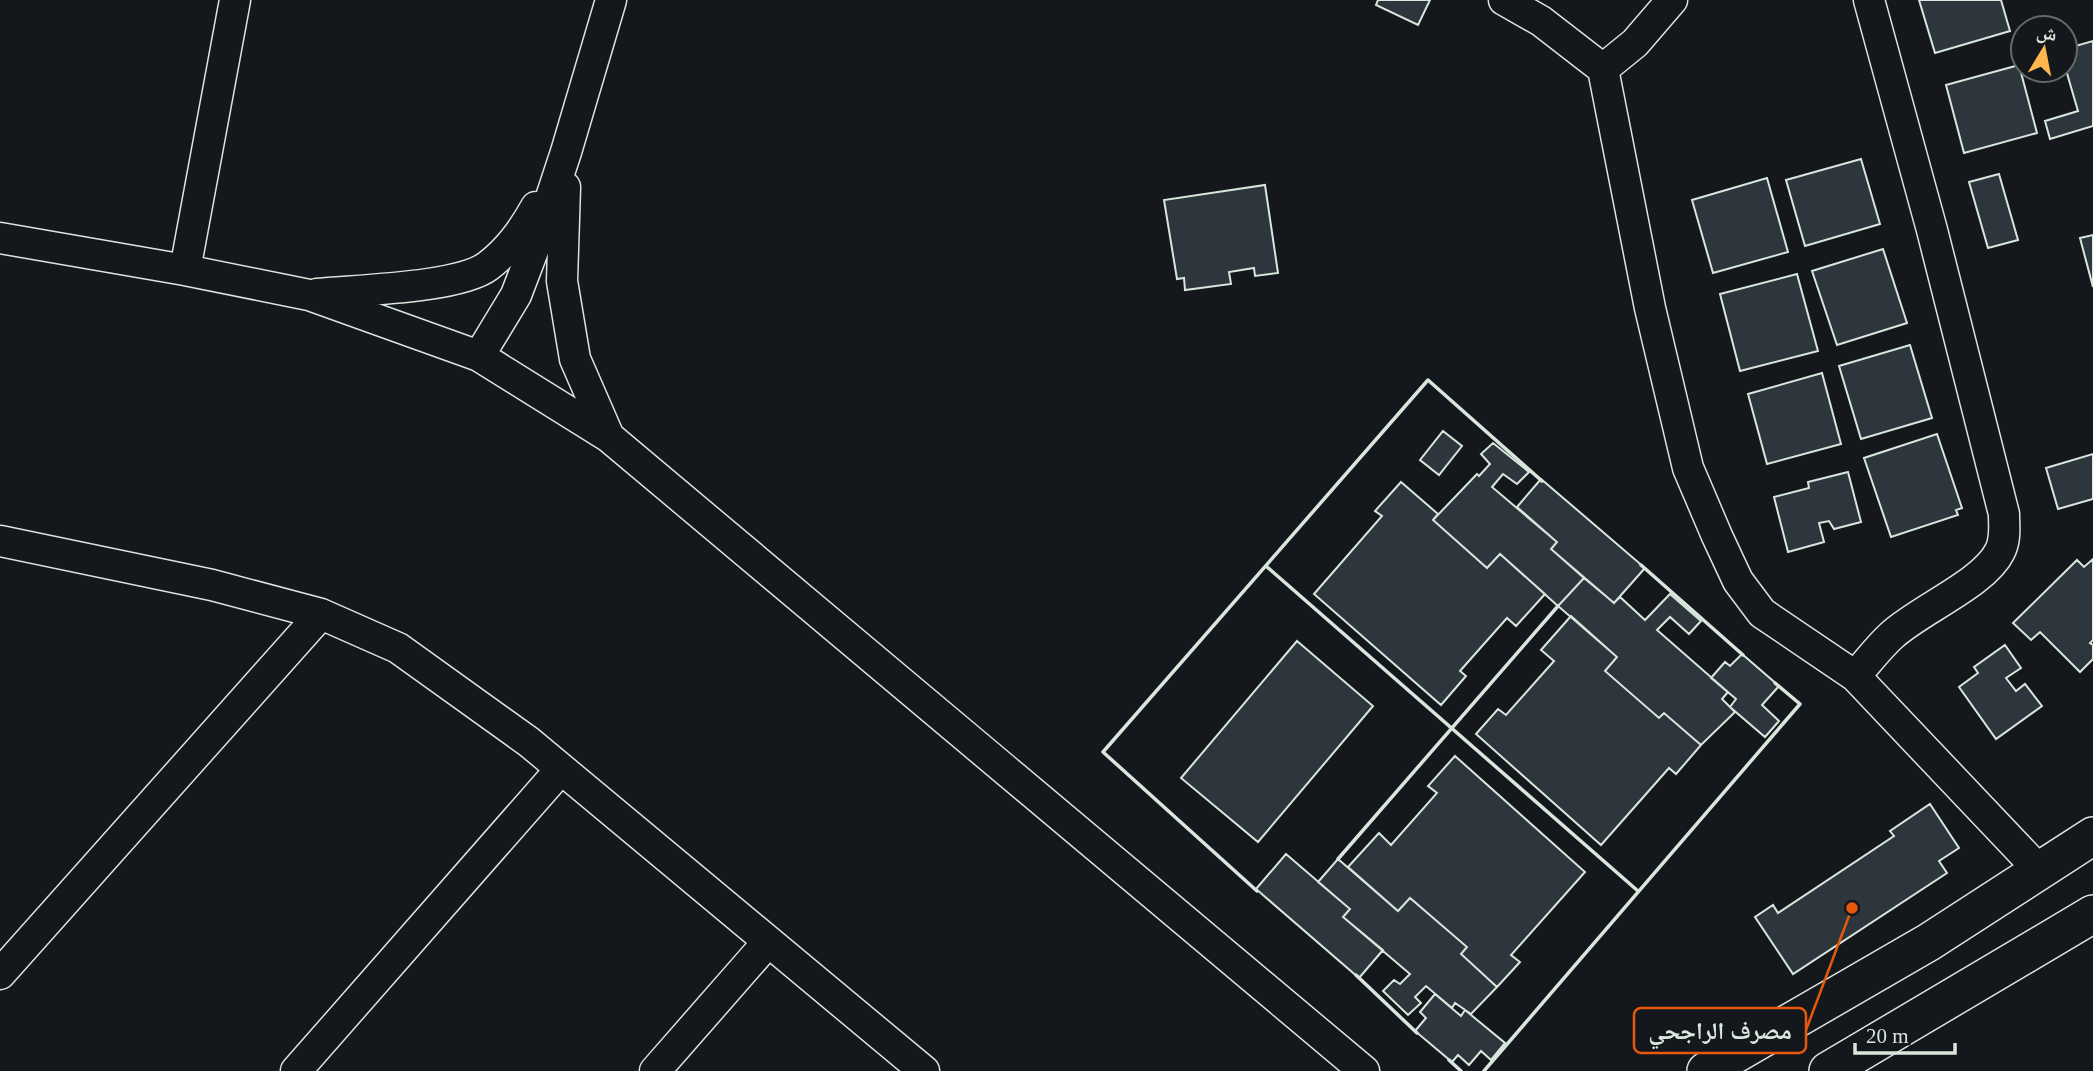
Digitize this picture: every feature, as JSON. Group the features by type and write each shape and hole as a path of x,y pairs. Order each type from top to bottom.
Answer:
{"street":[{"path":"185,270 235,0"},
{"path":"479,356 516,295 537,240 611,0"},
{"path":"1504,0 1541,21 1603,69 1653,321 1688,468 1738,581 1762,613 1855,676 2039,870"},
{"path":"1603,69 1635,43 1672,0"},
{"path":"1855,676 1891,636 1991,565 2004,536 2004,514 1869,0"},
{"path":"309,295 450,281 486,268 518,239 566,152"},
{"path":"566,152 562,281 575,359 609,437"},
{"path":"0,238 309,295 479,356 609,437 1364,1071"},
{"path":"0,541 212,585 321,614 398,648 529,742 924,1071"},
{"path":"0,974 321,614"},
{"path":"296,1071 561,769"},
{"path":"1706,1071 1929,942 2093,836"},
{"path":"1846,1067 2093,914"},
{"path":"654,1071 768,942"}],"building":[{"path":"1378,0 1430,0 1418,25 1376,5"},
{"path":"1919,0 2001,0 2009,31 1935,53"},
{"path":"2093,41 2093,126 2050,139 2045,121 2078,111 2070,84 2079,84 2079,45"},
{"path":"2009,68 2009,84 2024,84 2037,133 1964,153 1946,85"},
{"path":"1861,159 1880,224 1805,246 1786,180"},
{"path":"1999,174 2018,240 1988,248 1969,182"},
{"path":"1767,178 1788,252 1713,273 1692,200"},
{"path":"1265,185 1278,273 1255,276 1254,268 1229,272 1231,284 1185,290 1184,278 1177,279 1164,200"},
{"path":"2093,235 2093,287 2080,238"},
{"path":"1883,249 1907,323 1837,345 1812,271"},
{"path":"1797,274 1818,351 1740,371 1720,294"},
{"path":"1910,345 1932,418 1861,439 1839,366"},
{"path":"1822,373 1841,444 1767,464 1748,394"},
{"path":"1443,431 1462,446 1439,475 1420,460"},
{"path":"1937,434 1962,508 1956,510 1958,515 1891,537 1864,458"},
{"path":"1493,443 1529,472 1517,484 1503,474 1492,487 1557,542 1551,549 1584,578 1558,606 1500,554 1487,568 1433,520 1490,464 1481,454"},
{"path":"2093,454 2093,499 2058,509 2046,468"},
{"path":"1848,472 1861,522 1834,529 1829,521 1819,523 1824,542 1788,552 1774,497 1809,488 1808,482"},
{"path":"1541,479 1645,568 1614,603 1551,549 1557,542 1517,507"},
{"path":"1401,482 1438,514 1433,520 1487,568 1500,554 1545,594 1516,626 1507,618 1460,671 1466,676 1441,705 1314,594 1382,516 1375,511"},
{"path":"2093,559 2093,640 2090,643 2093,645 2093,659 2080,672 2040,632 2031,640 2013,623 2077,560 2084,567"},
{"path":"1584,578 1614,603 1620,597 1645,620 1670,594 1701,621 1689,634 1670,617 1657,630 1728,692 1722,699 1735,712 1701,745 1664,713 1659,718 1605,671 1617,657 1558,606"},
{"path":"1571,616 1617,657 1605,671 1659,718 1664,713 1701,745 1676,774 1669,768 1601,845 1476,734 1498,709 1506,715 1554,661 1541,650"},
{"path":"1297,641 1373,706 1258,842 1181,778"},
{"path":"2005,645 2021,668 2006,678 2016,691 2025,684 2042,706 1996,739 1959,687 1978,673 1974,667"},
{"path":"1742,654 1779,686 1762,705 1779,721 1765,737 1730,707 1736,699 1711,678 1725,662 1730,666"},
{"path":"1455,756 1585,872 1511,955 1520,962 1497,987 1461,954 1467,947 1410,898 1398,911 1348,867 1379,833 1391,845 1437,793 1428,786"},
{"path":"1930,804 1959,848 1939,861 1947,873 1793,974 1755,917 1773,905 1778,913 1894,836 1890,831"},
{"path":"1286,854 1350,909 1343,917 1383,950 1359,978 1256,889"},
{"path":"1338,859 1398,911 1410,898 1467,947 1461,954 1497,987 1471,1014 1455,1003 1452,1008 1426,986 1415,997 1421,1003 1408,1015 1383,991 1394,980 1400,984 1410,974 1343,917 1350,909 1318,882"},
{"path":"1435,994 1461,1016 1465,1010 1505,1043 1491,1060 1481,1051 1469,1065 1458,1055 1452,1062 1415,1031 1426,1018 1420,1012"}],"wall":[{"path":"1257,891 1103,752 1428,380 1542,481"},
{"path":"1641,565 1743,655"},
{"path":"1266,566 1638,891"},
{"path":"1338,859 1558,606"},
{"path":"1484,1071 1800,704 1775,683"},
{"path":"1356,975 1417,1033"},
{"path":"1449,1060 1461,1071"}],"place":[{"name":"مصرف الراجحي","path":"1852,908"}]}
